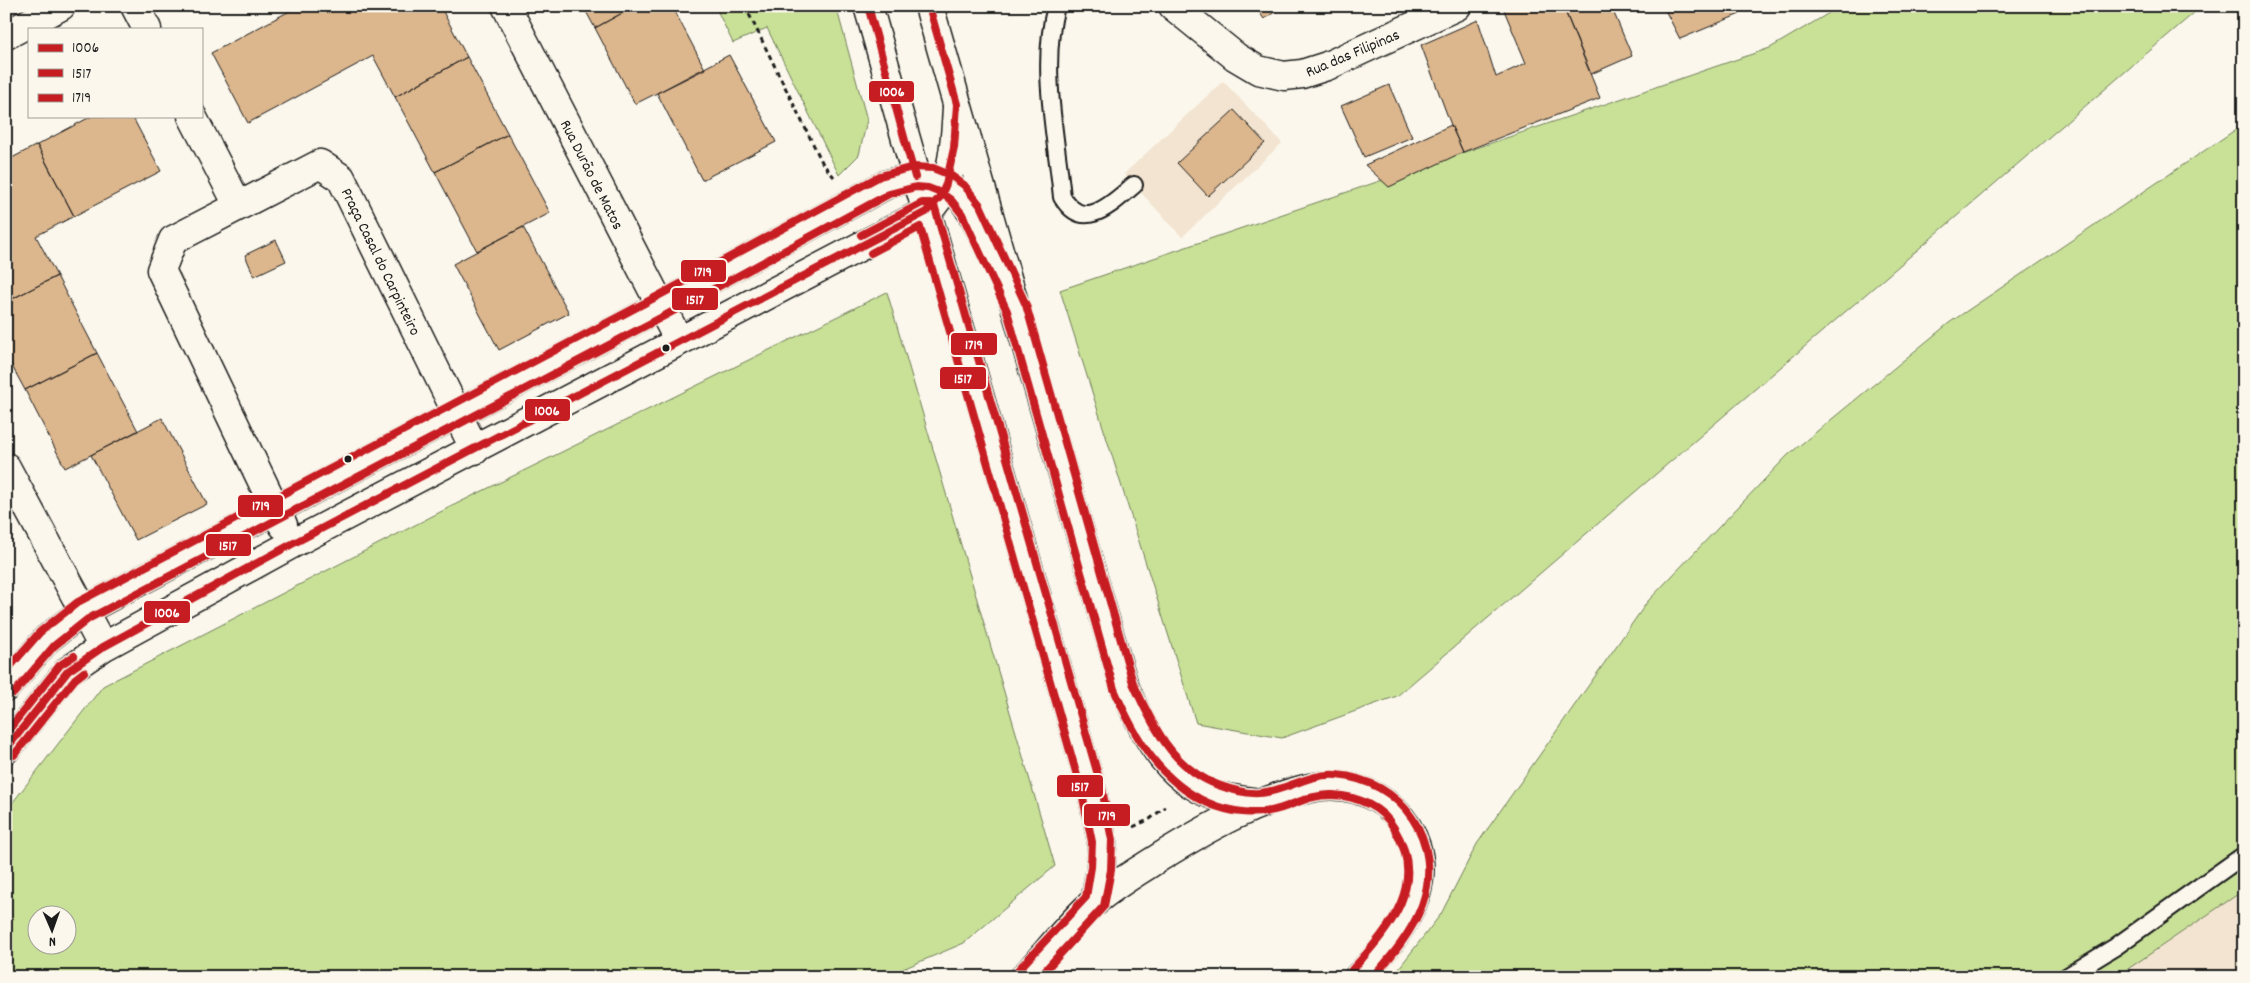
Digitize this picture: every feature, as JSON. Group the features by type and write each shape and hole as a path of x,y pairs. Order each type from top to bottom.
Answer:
{"street":[{"path":"6,35 61,6"},
{"path":"135,6 146,28"},
{"name":"Rua Durão de Matos","path":"506,6 679,341"},
{"path":"868,6 915,177 1092,791 1102,841 1102,868 1095,902"},
{"path":"929,6 1124,686 1142,729 1168,765 1193,784 1214,795 1260,803"},
{"name":"Rua das Filipinas","path":"1173,6 1236,57 1258,70 1284,76 1302,74 1327,66 1457,6"},
{"path":"6,749 68,670 103,647 292,544 475,450 926,212 942,196 946,184 954,148 957,104"},
{"path":"193,118 238,205"},
{"name":"Praça Casal do Carpinteiro","path":"292,544 161,270 173,240 238,205 320,164 341,178 475,450"},
{"path":"6,687 47,638 84,611 661,306 885,185 915,177 930,178 946,184 958,193 971,210 1016,308"},
{"path":"6,467 103,647"},
{"path":"1025,977 1095,902 1141,869 1199,833 1260,803 1310,788 1332,784 1359,788 1390,806 1412,837 1419,858 1419,874 1407,916 1389,943 1359,977"}],"lane":[{"path":"1056,6 1050,37 1050,78 1062,197 1068,207 1081,214 1097,213 1134,185"},
{"path":"2066,977 2115,947 2244,856"}],"path":[{"path":"744,6 823,164 855,201"},
{"path":"1102,841 1150,819 1193,784"}],"shaded area":[{"path":"1223,81 1282,143 1182,237 1124,174"},
{"path":"2244,890 2244,977 2116,977 2176,934"}],"green space":[{"path":"715,6 836,6 867,120 859,155 839,175 767,28 733,43"},
{"path":"1841,6 2202,6 1397,696 1282,738 1196,723 1060,290 1770,48"},
{"path":"2244,124 2244,890 2116,977 1392,977 1441,914 1477,844 1648,601 1788,455 1949,323"},
{"path":"887,292 1055,866 964,943 884,977 6,977 6,811 103,686 450,507"}],"building":[{"path":"299,6 440,6 467,57 395,97 373,56 248,123 211,53"},
{"path":"583,6 635,6 595,28"},
{"path":"635,6 672,6 705,69 635,104 595,28"},
{"path":"1255,6 1284,6 1264,19"},
{"path":"1513,6 1563,6 1600,98 1463,152 1421,45 1478,20 1496,77 1526,63 1504,10"},
{"path":"1563,6 1611,6 1632,56 1591,74"},
{"path":"1663,6 1737,6 1740,14 1680,39"},
{"path":"729,55 776,142 702,180 657,93"},
{"path":"467,57 508,134 435,172 395,97"},
{"path":"1389,85 1412,137 1364,157 1341,106"},
{"path":"1234,110 1265,143 1208,196 1177,163"},
{"path":"88,118 133,118 161,171 74,216 37,145"},
{"path":"1451,125 1463,152 1389,187 1365,165"},
{"path":"508,134 550,213 477,251 435,172"},
{"path":"37,145 74,216 36,236 57,276 6,302 6,161"},
{"path":"523,227 569,313 499,350 453,264"},
{"path":"276,240 286,261 254,276 245,255"},
{"path":"57,276 97,353 25,390 6,355 6,302"},
{"path":"97,353 138,431 65,468 25,390"},
{"path":"162,418 207,504 136,540 91,455"}],"transit line":[{"name":"1006","path":"868,6 915,177"},
{"name":"1006","path":"6,749 68,671 103,647 292,544 926,212 941,196 946,184 954,148 957,104 929,6"},
{"name":"1719","path":"6,671 40,632 78,602 656,297 880,176 913,167 933,168 950,175 964,185 980,205 1026,305 1133,683 1165,743 1188,768 1202,777 1227,788 1249,793 1269,792 1315,777 1336,775 1360,779 1381,789 1398,802 1412,818 1422,838 1428,859 1428,882 1418,915 1394,952 1373,977"},
{"name":"1517","path":"14,693 54,646 88,619 666,315 889,194 916,187 928,188 941,193 951,200 962,214 1007,311 1114,689 1130,724 1150,755 1175,783 1208,803 1226,809 1254,813 1264,812 1320,796 1342,796 1368,804 1383,814 1394,828 1404,849 1407,868 1406,887 1400,905 1391,922 1352,970"},
{"name":"1719","path":"861,235 922,203 930,203 935,208 1102,789 1112,840 1111,870 1104,906 1039,977"},
{"name":"1517","path":"871,253 920,227 1082,793 1092,842 1091,867 1086,897 1018,970"},
{"name":"1719","path":"6,733 60,665 74,656"},
{"name":"1517","path":"14,755 75,679 84,672"}]}
